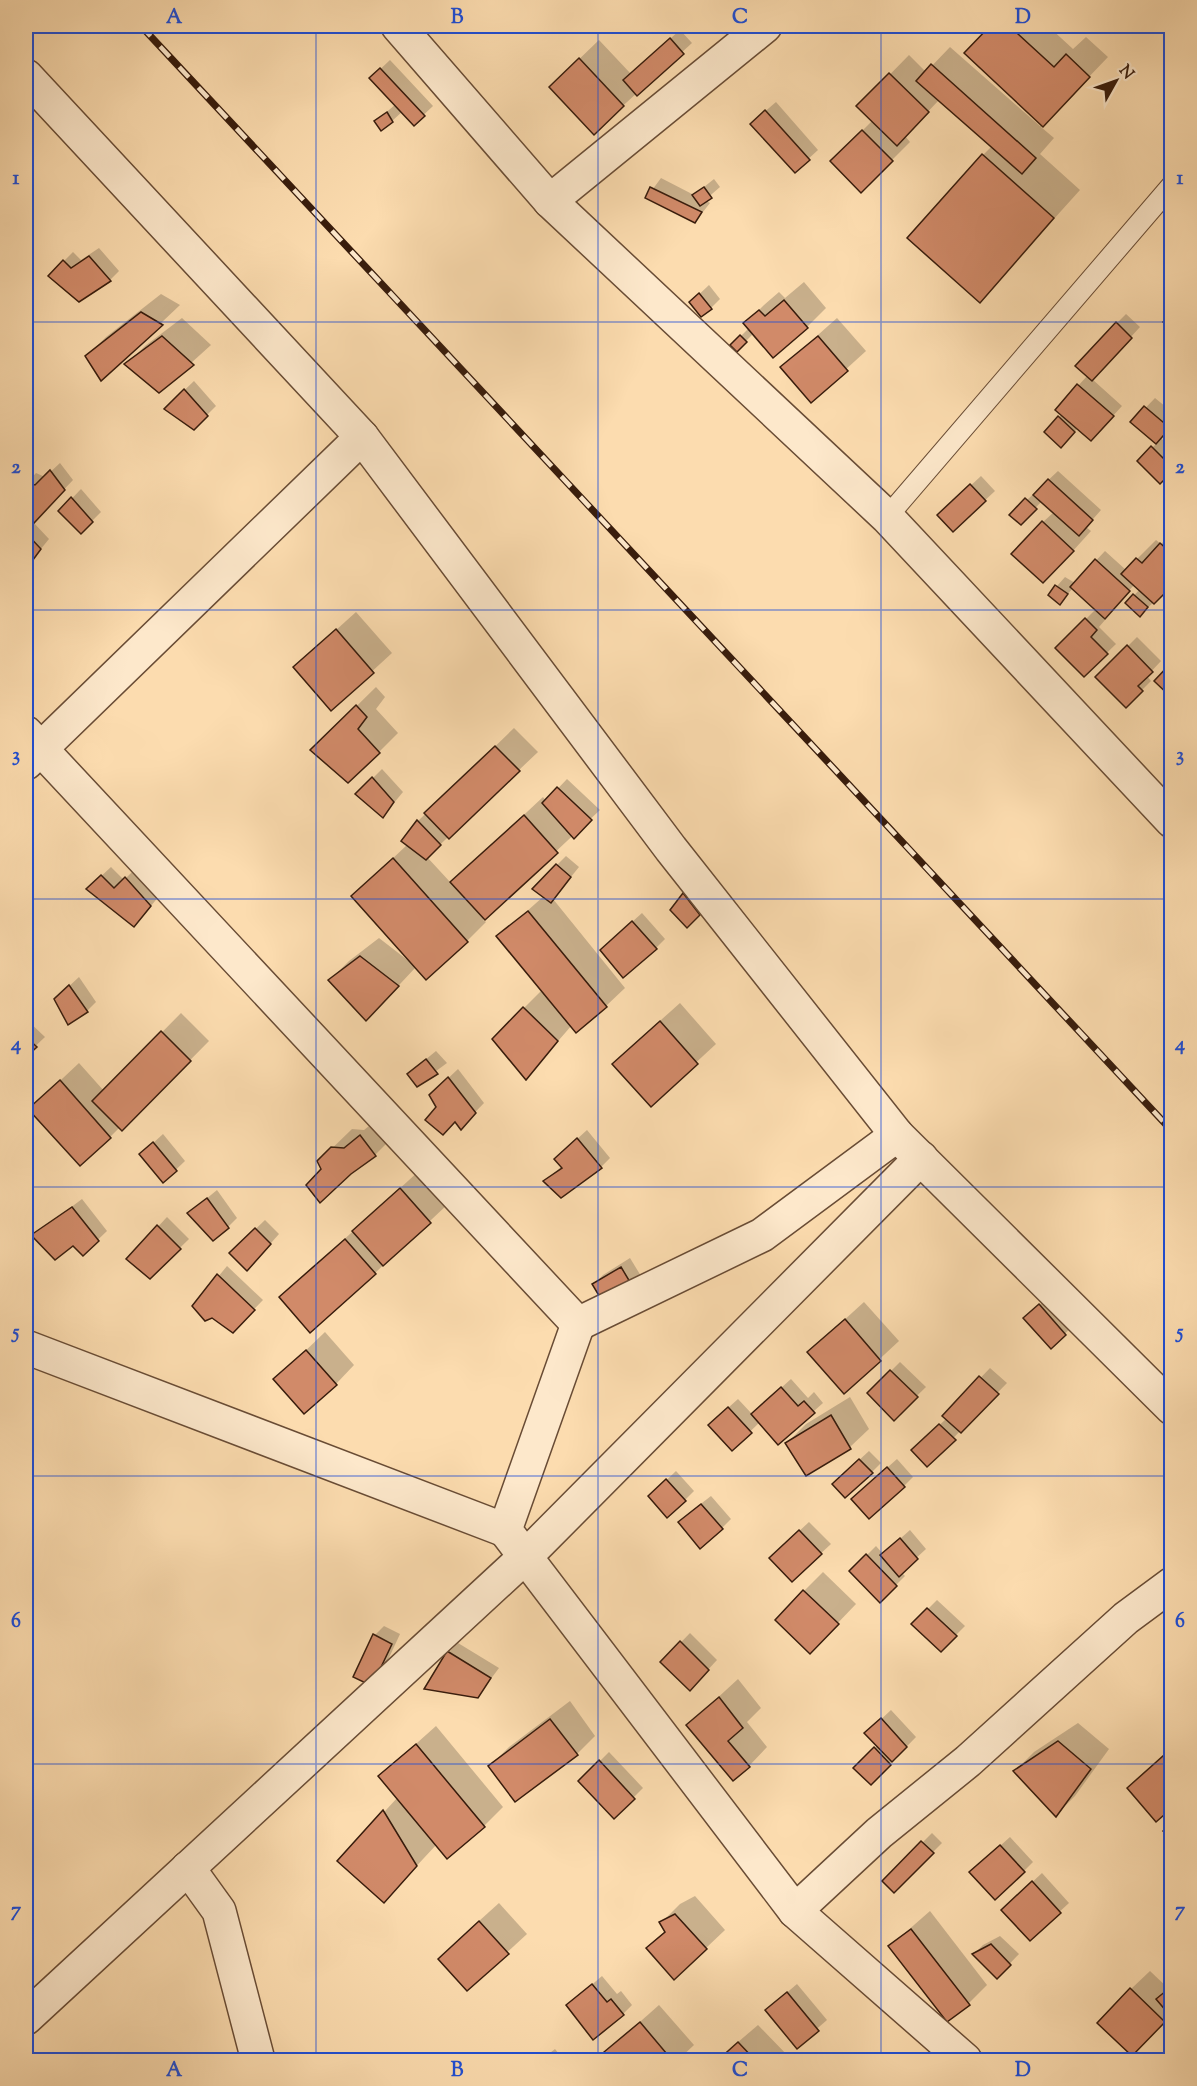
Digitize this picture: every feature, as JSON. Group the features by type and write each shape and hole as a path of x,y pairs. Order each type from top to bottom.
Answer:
{"street":[{"path":"398,26 550,201 887,517 1172,821"},
{"path":"550,201 765,26"},
{"path":"26,76 362,437 671,849 897,1135 1172,1408"},
{"path":"362,437 30,748 578,1324"},
{"path":"505,1530 578,1324 762,1235 897,1135"},
{"path":"26,2018 525,1557 921,1158"},
{"path":"26,1347 505,1530 795,1911 965,2061"},
{"path":"795,1911 879,1833 968,1761 1126,1618 1172,1584"},
{"path":"188,1868 219,1911 258,2061"}],"lane":[{"path":"887,517 1172,185"}],"building":[{"path":"990,26 1026,26 1018,34 1054,67 1066,54 1090,77 1043,127 964,53"},
{"path":"670,38 684,54 637,96 623,80"},
{"path":"579,58 624,106 594,135 549,87"},
{"path":"931,64 1036,158 1022,174 916,81"},
{"path":"380,68 425,116 414,126 369,78"},
{"path":"889,73 929,112 897,146 856,106"},
{"path":"765,110 810,160 795,173 750,124"},
{"path":"387,112 393,122 381,131 374,121"},
{"path":"862,130 893,161 861,193 830,161"},
{"path":"982,154 1054,218 980,303 907,238"},
{"path":"650,187 702,212 695,223 645,198"},
{"path":"704,187 712,198 700,206 692,195"},
{"path":"89,256 111,281 79,302 48,276 63,260 71,268"},
{"path":"699,293 712,309 701,317 689,302"},
{"path":"784,300 808,328 773,358 743,323 759,310 765,316"},
{"path":"141,312 163,325 101,381 85,356"},
{"path":"1172,314 1172,330 1163,322"},
{"path":"1116,322 1132,338 1092,381 1075,366"},
{"path":"740,335 747,342 737,352 730,345"},
{"path":"162,336 194,365 159,393 124,364"},
{"path":"818,336 848,371 811,403 780,367"},
{"path":"1077,384 1114,416 1091,441 1055,410"},
{"path":"184,389 208,416 194,430 164,409"},
{"path":"1144,406 1170,428 1156,444 1130,422"},
{"path":"1058,416 1075,432 1061,448 1044,432"},
{"path":"1151,446 1172,467 1172,472 1160,484 1137,461"},
{"path":"50,470 65,490 34,523 26,513 26,482 35,485"},
{"path":"1048,479 1093,520 1079,536 1033,495"},
{"path":"970,484 986,501 953,532 937,515"},
{"path":"71,497 93,522 81,534 58,511"},
{"path":"1025,498 1037,509 1021,525 1009,515"},
{"path":"1042,521 1074,551 1043,583 1011,554"},
{"path":"26,533 41,549 27,568 26,567"},
{"path":"1160,543 1172,554 1172,586 1154,604 1121,574 1136,558 1142,563"},
{"path":"1095,559 1130,591 1105,619 1070,587"},
{"path":"1055,585 1068,594 1060,605 1048,595"},
{"path":"1133,594 1148,607 1140,617 1125,603"},
{"path":"1085,618 1097,630 1091,637 1108,654 1084,677 1055,648"},
{"path":"336,629 374,673 331,711 293,667"},
{"path":"1127,645 1153,672 1138,686 1143,691 1126,708 1095,677"},
{"path":"1172,662 1172,698 1154,681"},
{"path":"356,705 367,717 358,729 380,753 348,783 310,750"},
{"path":"495,746 520,771 449,839 424,813"},
{"path":"372,777 394,802 383,818 355,794"},
{"path":"557,787 592,820 574,839 542,803"},
{"path":"524,815 558,853 485,920 450,882"},
{"path":"417,820 441,845 426,860 401,841"},
{"path":"393,858 468,942 426,980 351,896"},
{"path":"556,864 571,877 551,903 532,889"},
{"path":"101,875 114,888 125,877 151,906 134,927 86,889"},
{"path":"683,893 700,915 687,928 670,910"},
{"path":"528,911 607,1007 576,1033 496,936"},
{"path":"632,921 657,949 623,978 600,950"},
{"path":"360,956 399,986 366,1021 328,980"},
{"path":"69,985 88,1012 68,1025 54,999"},
{"path":"523,1007 558,1041 526,1080 492,1039"},
{"path":"660,1021 698,1064 651,1107 612,1064"},
{"path":"161,1031 191,1061 122,1131 92,1101"},
{"path":"26,1037 37,1047 26,1057"},
{"path":"426,1059 438,1074 417,1087 407,1074"},
{"path":"448,1077 476,1113 461,1130 455,1122 443,1135 425,1120 436,1107 429,1095"},
{"path":"60,1080 111,1138 80,1166 28,1109"},
{"path":"360,1135 376,1156 351,1174 320,1203 306,1185 321,1169 317,1161 331,1147 344,1148"},
{"path":"577,1138 602,1168 561,1198 543,1181 562,1168 554,1159"},
{"path":"153,1142 177,1171 163,1183 139,1154"},
{"path":"400,1188 431,1223 383,1266 352,1231"},
{"path":"207,1198 229,1228 213,1241 187,1213"},
{"path":"72,1207 99,1241 83,1256 73,1246 55,1260 31,1235"},
{"path":"157,1225 181,1249 150,1279 126,1259"},
{"path":"255,1228 271,1244 247,1271 229,1253"},
{"path":"345,1239 376,1274 310,1333 279,1297"},
{"path":"621,1267 633,1287 604,1304 592,1284"},
{"path":"217,1274 255,1310 233,1333 212,1318 205,1321 192,1306"},
{"path":"1039,1304 1066,1335 1051,1349 1023,1318"},
{"path":"845,1319 881,1361 844,1394 807,1352"},
{"path":"306,1350 337,1385 304,1414 273,1379"},
{"path":"890,1370 918,1397 894,1421 867,1393"},
{"path":"979,1376 999,1394 961,1433 942,1416"},
{"path":"781,1387 798,1406 804,1401 815,1413 778,1445 751,1414"},
{"path":"728,1407 752,1433 732,1451 708,1425"},
{"path":"831,1415 851,1449 806,1476 785,1443"},
{"path":"939,1424 956,1440 927,1467 911,1450"},
{"path":"859,1459 873,1473 845,1498 832,1484"},
{"path":"887,1467 905,1487 869,1519 851,1499"},
{"path":"666,1479 686,1501 667,1518 648,1496"},
{"path":"701,1504 723,1529 700,1549 678,1522"},
{"path":"799,1530 822,1554 792,1582 769,1558"},
{"path":"900,1538 918,1559 899,1577 880,1555"},
{"path":"866,1554 897,1586 880,1603 849,1571"},
{"path":"803,1590 839,1624 810,1654 775,1620"},
{"path":"1172,1590 1172,1619 1156,1604"},
{"path":"927,1608 957,1636 941,1652 911,1624"},
{"path":"373,1634 392,1644 372,1686 353,1677"},
{"path":"680,1641 709,1670 690,1691 660,1662"},
{"path":"447,1651 491,1678 478,1698 424,1689"},
{"path":"719,1697 743,1728 728,1741 750,1767 733,1781 686,1725"},
{"path":"881,1718 907,1747 892,1762 864,1733"},
{"path":"550,1719 578,1755 515,1802 488,1766"},
{"path":"1058,1741 1091,1769 1056,1817 1013,1771"},
{"path":"416,1744 485,1827 447,1859 378,1776"},
{"path":"874,1747 891,1765 871,1785 853,1768"},
{"path":"1172,1748 1172,1808 1156,1822 1127,1788"},
{"path":"599,1760 635,1799 614,1819 578,1781"},
{"path":"383,1810 417,1866 384,1903 337,1861"},
{"path":"1172,1823 1172,1840 1163,1831"},
{"path":"921,1841 934,1853 894,1893 882,1881"},
{"path":"1000,1845 1025,1872 995,1900 969,1872"},
{"path":"1032,1881 1061,1913 1030,1941 1001,1910"},
{"path":"675,1914 707,1949 674,1980 646,1948 665,1932 659,1922"},
{"path":"479,1921 509,1954 467,1991 438,1959"},
{"path":"911,1929 970,2005 947,2022 888,1946"},
{"path":"991,1944 1011,1965 997,1979 972,1954"},
{"path":"592,1984 607,2002 611,1999 624,2015 593,2040 566,2005"},
{"path":"1172,1986 1172,2018 1156,1999"},
{"path":"1130,1988 1165,2022 1132,2056 1097,2023"},
{"path":"787,1992 819,2031 797,2049 765,2010"},
{"path":"640,2022 672,2060 611,2060 604,2052"},
{"path":"738,2042 755,2060 718,2060"}],"railway":[{"path":"141,26 1172,1131"}]}
